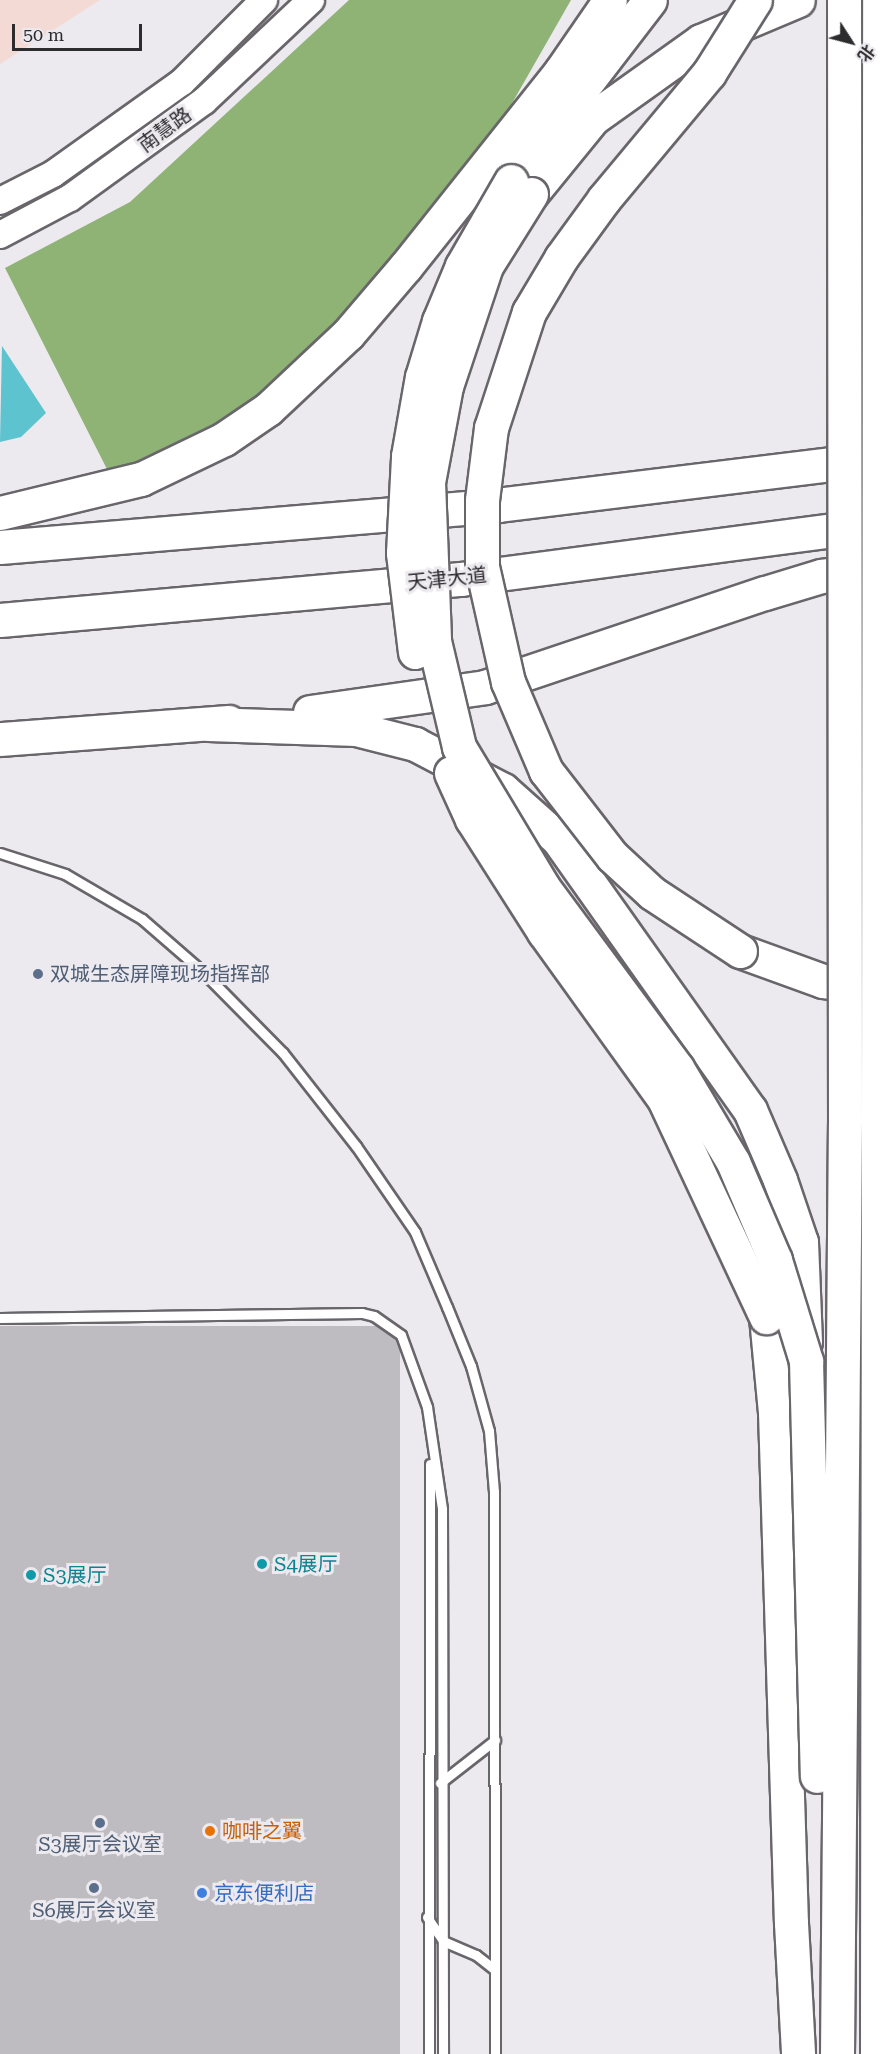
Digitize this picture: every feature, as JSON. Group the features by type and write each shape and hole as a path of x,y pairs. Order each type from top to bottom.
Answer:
{"highway":[{"path":"0,513 141,479 224,439 276,402 348,334 406,266 561,71 610,0"},
{"path":"650,0 521,188 486,266 446,386 428,482 434,641 459,747 502,823 543,886 677,1068 733,1162 775,1260 806,1361"},
{"path":"755,0 709,73 604,199 561,258 529,312 491,428 483,500 482,567 508,682 546,771 612,856 651,893 740,951 823,981 893,989"},
{"path":"798,0 700,42 593,118 481,227 439,321 422,376 408,456 403,553 414,644 433,733 472,819 544,932 664,1098 766,1317 775,1412 791,1923 798,2054"},
{"path":"837,2054 844,1121 844,0"},
{"path":"877,2054 879,0"},
{"path":"575,495 893,429"},
{"path":"0,547 575,495 893,456"},
{"name":"天津大道","path":"0,620 461,579 893,522"},
{"path":"0,739 208,724 485,687 821,576 893,564"},
{"path":"208,724 356,729 415,744 503,790 558,839 750,1110 780,1180 801,1242 817,1803 837,1883"}],"main road":[{"name":"南慧路","path":"0,201 53,174 182,82 264,0"},
{"name":"南慧路","path":"0,235 70,198 204,101 311,0"}],"lane":[{"path":"0,853 65,874 142,919 203,972 283,1053 356,1146 415,1232 471,1366 489,1431 496,1592 495,2054"},
{"path":"0,1318 362,1313 374,1316 401,1335 427,1407 431,1450 442,1509 443,2054"},
{"path":"429,2054 428,1503 431,1450"},
{"path":"429,1795 442,1781 495,1740"},
{"path":"427,1917 443,1941 476,1955 494,1969"}],"shaded area":[{"path":"0,0 100,0 0,64"}],"green space":[{"path":"349,0 571,0 483,154 304,366 213,433 112,479 5,268 130,202"}],"water":[{"path":"2,346 46,413 21,437 0,442"}],"building":[{"path":"0,1326 400,1326 400,2054 0,2054"}],"place":[{"name":"双城生态屏障现场指挥部","path":"38,974"},
{"name":"S4展厅","path":"262,1564"},
{"name":"S3展厅","path":"31,1575"},
{"name":"S3展厅会议室","path":"100,1823"},
{"name":"咖啡之翼","path":"210,1831"},
{"name":"S6展厅会议室","path":"94,1888"},
{"name":"京东便利店","path":"202,1893"}]}
